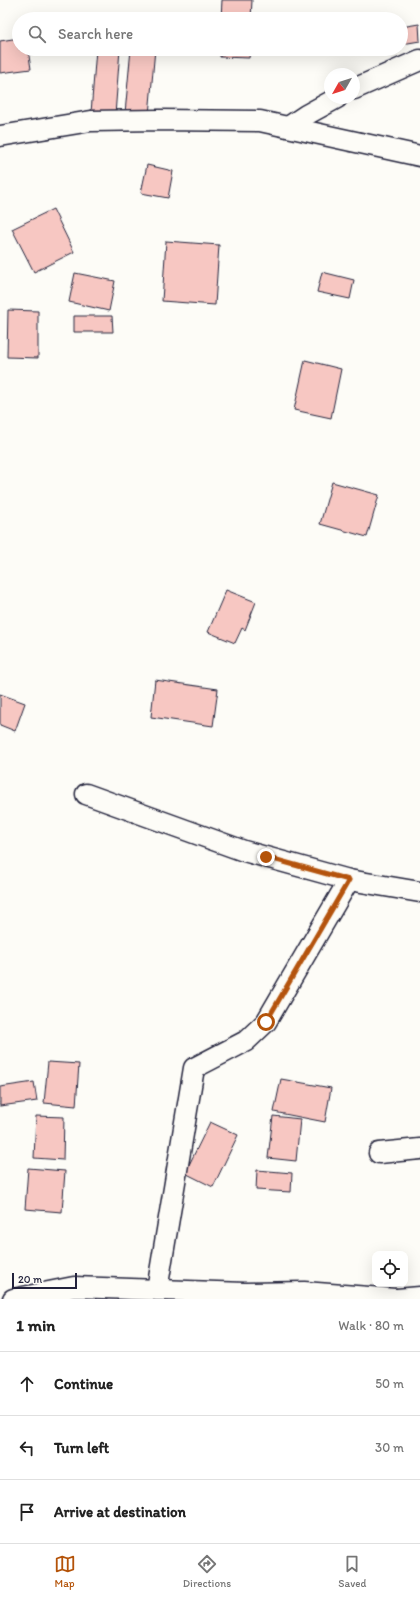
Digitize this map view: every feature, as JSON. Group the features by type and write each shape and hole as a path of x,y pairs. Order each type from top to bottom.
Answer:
{"street":[{"path":"360,86 420,60"},
{"path":"288,127 326,104"},
{"path":"0,136 92,121 260,121 420,156"},
{"path":"86,794 244,851 349,880 420,892"},
{"path":"157,1290 194,1068 246,1040 266,1022 349,880"},
{"path":"379,1153 420,1149"},
{"path":"13,1299 74,1287 245,1293 304,1292 396,1299 420,1297"}],"building":[{"path":"222,0 252,0 251,12 221,12"},
{"path":"419,24 420,41 408,43 408,26"},
{"path":"12,39 12,56 29,56 31,69 0,73 0,41"},
{"path":"95,56 119,56 115,115 91,113"},
{"path":"130,56 154,56 149,115 125,113"},
{"path":"220,56 249,56 249,58"},
{"path":"147,165 173,171 168,198 141,193"},
{"path":"53,209 74,252 34,272 12,229"},
{"path":"166,241 219,245 215,305 162,301"},
{"path":"322,272 354,280 350,299 317,292"},
{"path":"75,273 115,281 109,311 69,302"},
{"path":"8,310 38,311 38,358 7,357"},
{"path":"74,316 112,316 113,332 74,332"},
{"path":"305,360 341,369 331,418 294,410"},
{"path":"332,482 379,495 367,537 320,524"},
{"path":"226,590 256,602 245,630 242,628 235,643 208,632"},
{"path":"155,680 218,689 213,726 151,717"},
{"path":"0,694 25,703 15,731 0,725"},
{"path":"48,1062 79,1064 76,1106 44,1103"},
{"path":"281,1079 331,1088 325,1122 274,1112"},
{"path":"34,1082 37,1101 0,1106 0,1087"},
{"path":"36,1116 64,1117 63,1160 34,1158"},
{"path":"273,1116 300,1119 296,1161 268,1158"},
{"path":"210,1122 238,1135 213,1187 185,1173"},
{"path":"28,1168 65,1171 62,1212 25,1209"},
{"path":"257,1170 292,1173 291,1192 256,1190"}],"route":[{"path":"266,857 349,880 266,1022"}]}
